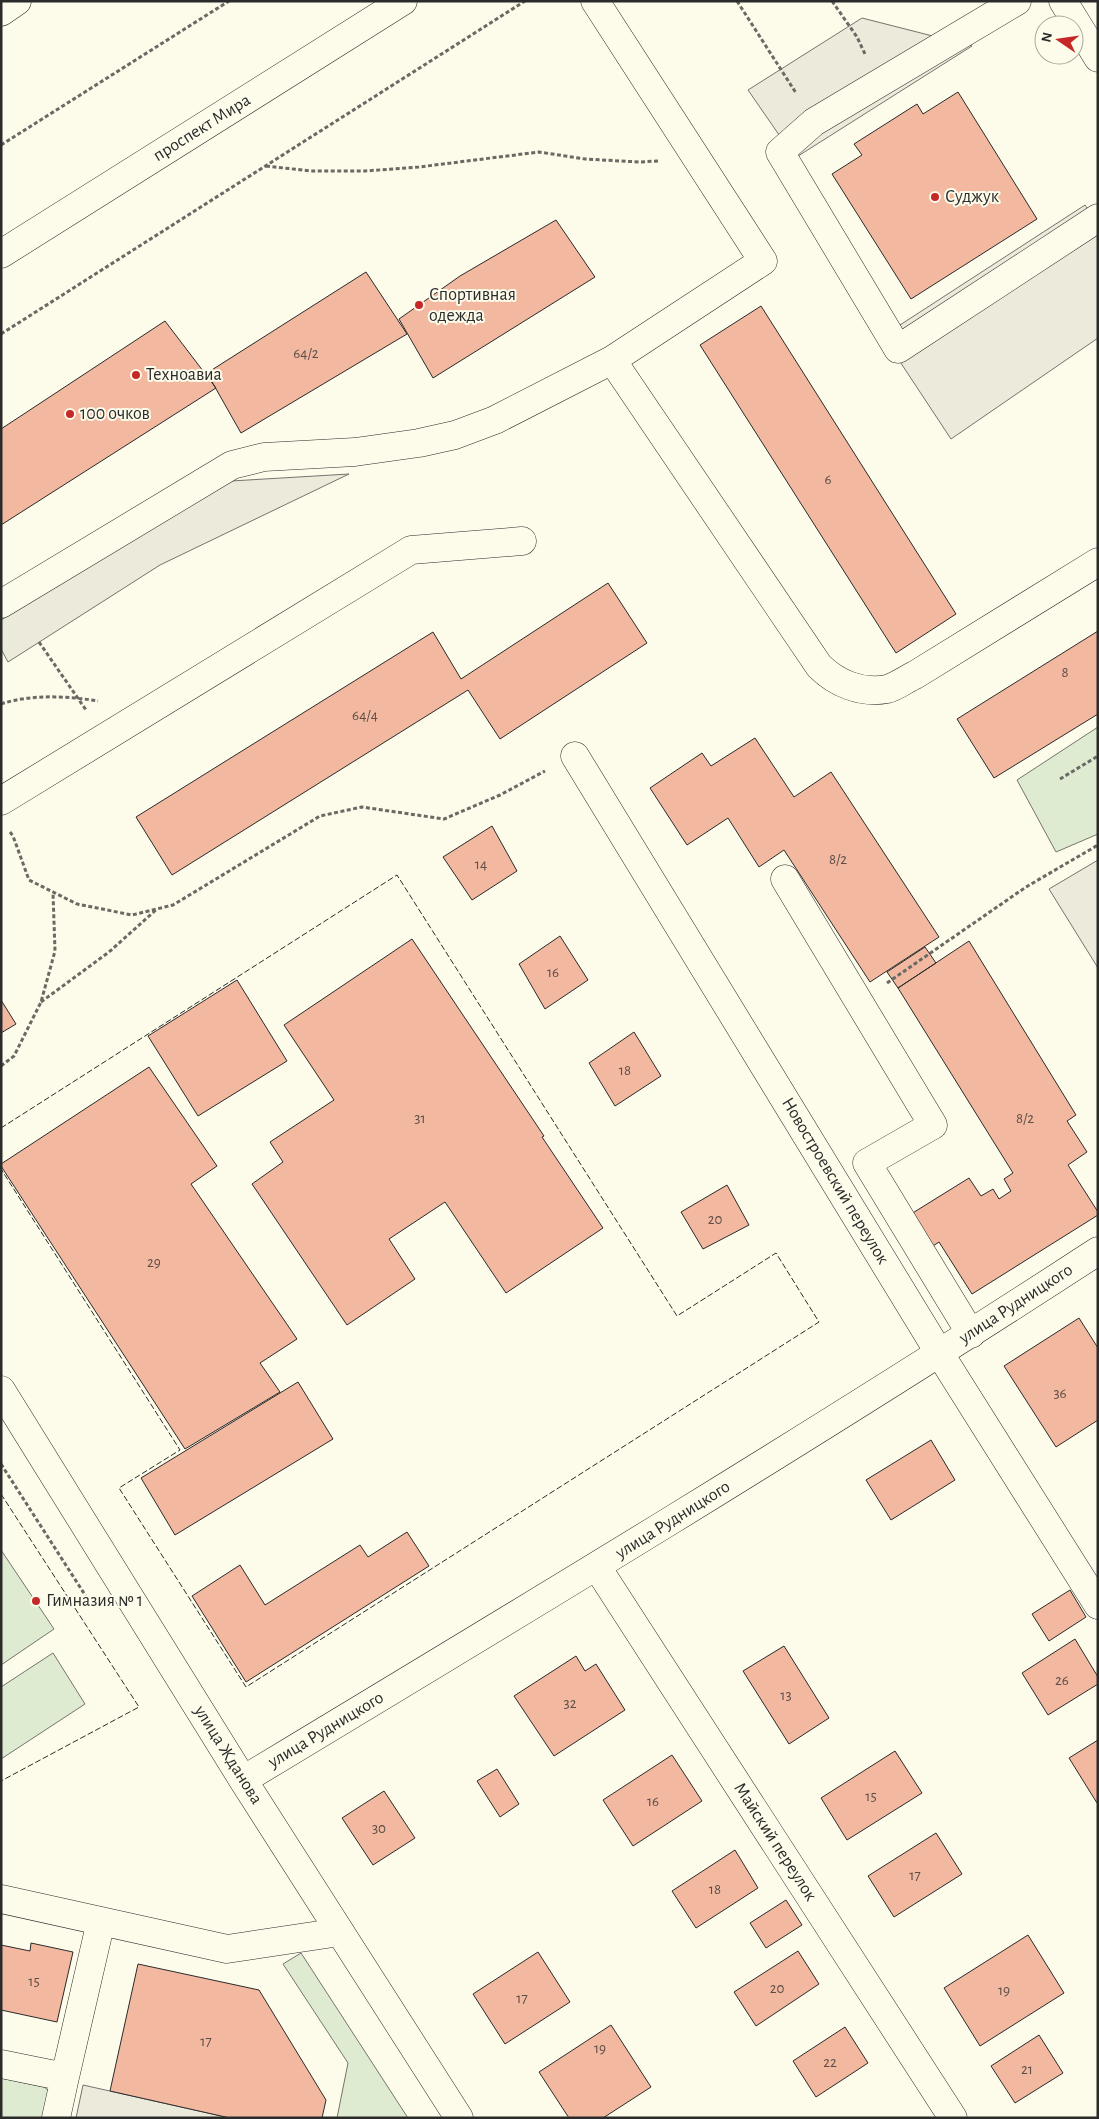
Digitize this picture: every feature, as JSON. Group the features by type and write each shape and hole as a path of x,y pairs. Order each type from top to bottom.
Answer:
{"street":[{"path":"1,12 16,1"},
{"name":"проспект Мира","path":"1,254 403,1"},
{"path":"1,604 232,465 264,456 384,449 454,435 495,420 612,360 763,261 595,1"},
{"path":"1016,1 814,122 780,152 898,349 1098,218"},
{"path":"1063,1 1098,58"},
{"path":"612,360 819,666 830,677 847,686 887,689 914,675 1098,562"},
{"path":"1,801 410,550 522,540"},
{"name":"Новостроевский переулок","path":"575,756 940,1354 1098,1605"},
{"path":"785,879 933,1125 867,1163 971,1334"},
{"name":"улица Рудницкого","path":"243,1780 597,1567 940,1354 1098,1251"},
{"name":"улица Жданова","path":"1,1390 243,1780 459,2118"},
{"name":"Майский переулок","path":"597,1567 953,2118"},
{"path":"1,1899 227,1949 340,1932"},
{"path":"56,2118 101,1921"},
{"path":"1,2064 65,2076"}],"path":[{"path":"1,145 229,1"},
{"path":"1,334 525,1"},
{"path":"737,1 814,122"},
{"path":"265,166 311,171 365,171 419,167 539,152 585,159 639,162 696,158"},
{"path":"39,642 105,737"},
{"path":"1,704 18,698 77,698 103,702"},
{"path":"7,829 13,836 29,880 76,904 132,916 173,905 320,816 362,807 444,819 500,795 575,756"},
{"path":"1060,779 1098,756"},
{"path":"859,1002 1026,887 1098,845"},
{"path":"1,1066 14,1056 41,1002 55,950 53,893"},
{"path":"41,1002 109,952 157,909"}],"green space":[{"path":"1098,727 1098,834 1056,852 1017,780"},
{"path":"1,1550 54,1629 1,1665"},
{"path":"53,1653 85,1704 1,1759 1,1687"},
{"path":"301,1953 408,2118 337,2118 348,2063 283,1964"},
{"path":"1,2078 44,2087 48,2090 47,2118 1,2118"}],"shaded area":[{"path":"862,18 972,46 795,158 748,90"},
{"path":"1085,205 1098,224 1098,338 951,439 883,336"},
{"path":"349,474 160,565 8,662 1,649 1,620 231,481"},
{"path":"1098,860 1098,968 1049,889"},
{"path":"83,2085 230,2118 76,2118"}],"building":[{"name":"Суджук","path":"958,92 1037,219 911,299 832,174 862,155 854,144 917,104 923,114"},
{"path":"556,220 595,277 433,378 399,319 460,276"},
{"path":"366,272 407,334 241,433 207,373"},
{"path":"761,306 956,614 896,653 700,345"},
{"path":"165,321 216,388 1,525 1,429"},
{"path":"608,583 647,643 500,739 468,690 172,875 136,817 433,632 461,679"},
{"path":"1098,631 1098,714 994,778 957,719"},
{"path":"755,738 794,797 831,772 939,937 870,982 784,850 759,867 728,818 687,845 650,788 702,753 711,766"},
{"path":"492,826 517,871 472,900 443,857"},
{"path":"560,936 588,980 545,1009 519,964"},
{"path":"412,939 544,1136 542,1137 603,1228 506,1293 445,1202 389,1239 415,1279 347,1325 252,1184 283,1162 270,1142 334,1100 284,1025"},
{"path":"969,941 1076,1115 1067,1121 1087,1152 1068,1165 1098,1212 1098,1215 972,1294 939,1242 924,1252 903,1219 969,1178 981,1196 993,1189 999,1199 1011,1191 1004,1179 1013,1173 898,988"},
{"path":"925,947 936,963 898,988 887,972"},
{"path":"237,980 287,1061 198,1116 148,1036"},
{"path":"1,1000 16,1024 1,1033"},
{"path":"634,1032 661,1076 615,1106 589,1063"},
{"path":"149,1067 217,1166 191,1184 297,1339 260,1363 280,1392 185,1449 1,1166 1,1164"},
{"path":"727,1185 749,1225 703,1249 681,1212"},
{"path":"1079,1318 1098,1348 1098,1420 1056,1447 1004,1366"},
{"path":"298,1382 333,1439 175,1535 141,1478"},
{"path":"931,1440 955,1480 891,1520 866,1480"},
{"path":"407,1532 429,1566 246,1682 192,1596 240,1565 265,1605 360,1545 368,1557"},
{"path":"1070,1590 1086,1617 1049,1641 1032,1614"},
{"path":"1075,1639 1098,1677 1098,1684 1048,1715 1022,1673"},
{"path":"784,1646 829,1718 789,1744 743,1671"},
{"path":"576,1656 585,1671 596,1664 625,1710 554,1756 514,1696"},
{"path":"1098,1740 1098,1803 1097,1803 1069,1758"},
{"path":"895,1751 922,1793 847,1840 821,1798"},
{"path":"672,1755 702,1801 633,1846 603,1800"},
{"path":"497,1769 519,1804 500,1817 477,1781"},
{"path":"384,1791 415,1838 373,1865 342,1818"},
{"path":"936,1833 962,1874 894,1917 868,1876"},
{"path":"735,1850 758,1888 696,1928 672,1891"},
{"path":"786,1900 802,1925 766,1948 750,1923"},
{"path":"1028,1935 1064,1993 980,2046 944,1988"},
{"path":"31,1943 73,1952 57,2022 1,2010 1,1945 30,1951"},
{"path":"798,1951 819,1984 756,2026 734,1992"},
{"path":"538,1952 570,2002 505,2044 473,1994"},
{"path":"138,1964 259,1990 326,2100 322,2118 230,2118 110,2091"},
{"path":"611,2025 651,2087 603,2118 569,2118 539,2072"},
{"path":"845,2027 868,2063 816,2097 793,2061"},
{"path":"1039,2035 1063,2073 1015,2103 991,2066"}],"fence":[{"path":"1,1128 397,875 677,1316 776,1253 819,1322 246,1687 119,1488 180,1450 1,1169"},
{"path":"1,1494 139,1707 1,1781"}],"place":[{"name":"Суджук","path":"935,197"},
{"name":"Спортивная одежда","path":"419,305"},
{"name":"Техноавиа","path":"136,375"},
{"name":"100 очков","path":"70,414"},
{"name":"Гимназия № 1","path":"36,1601"}]}
